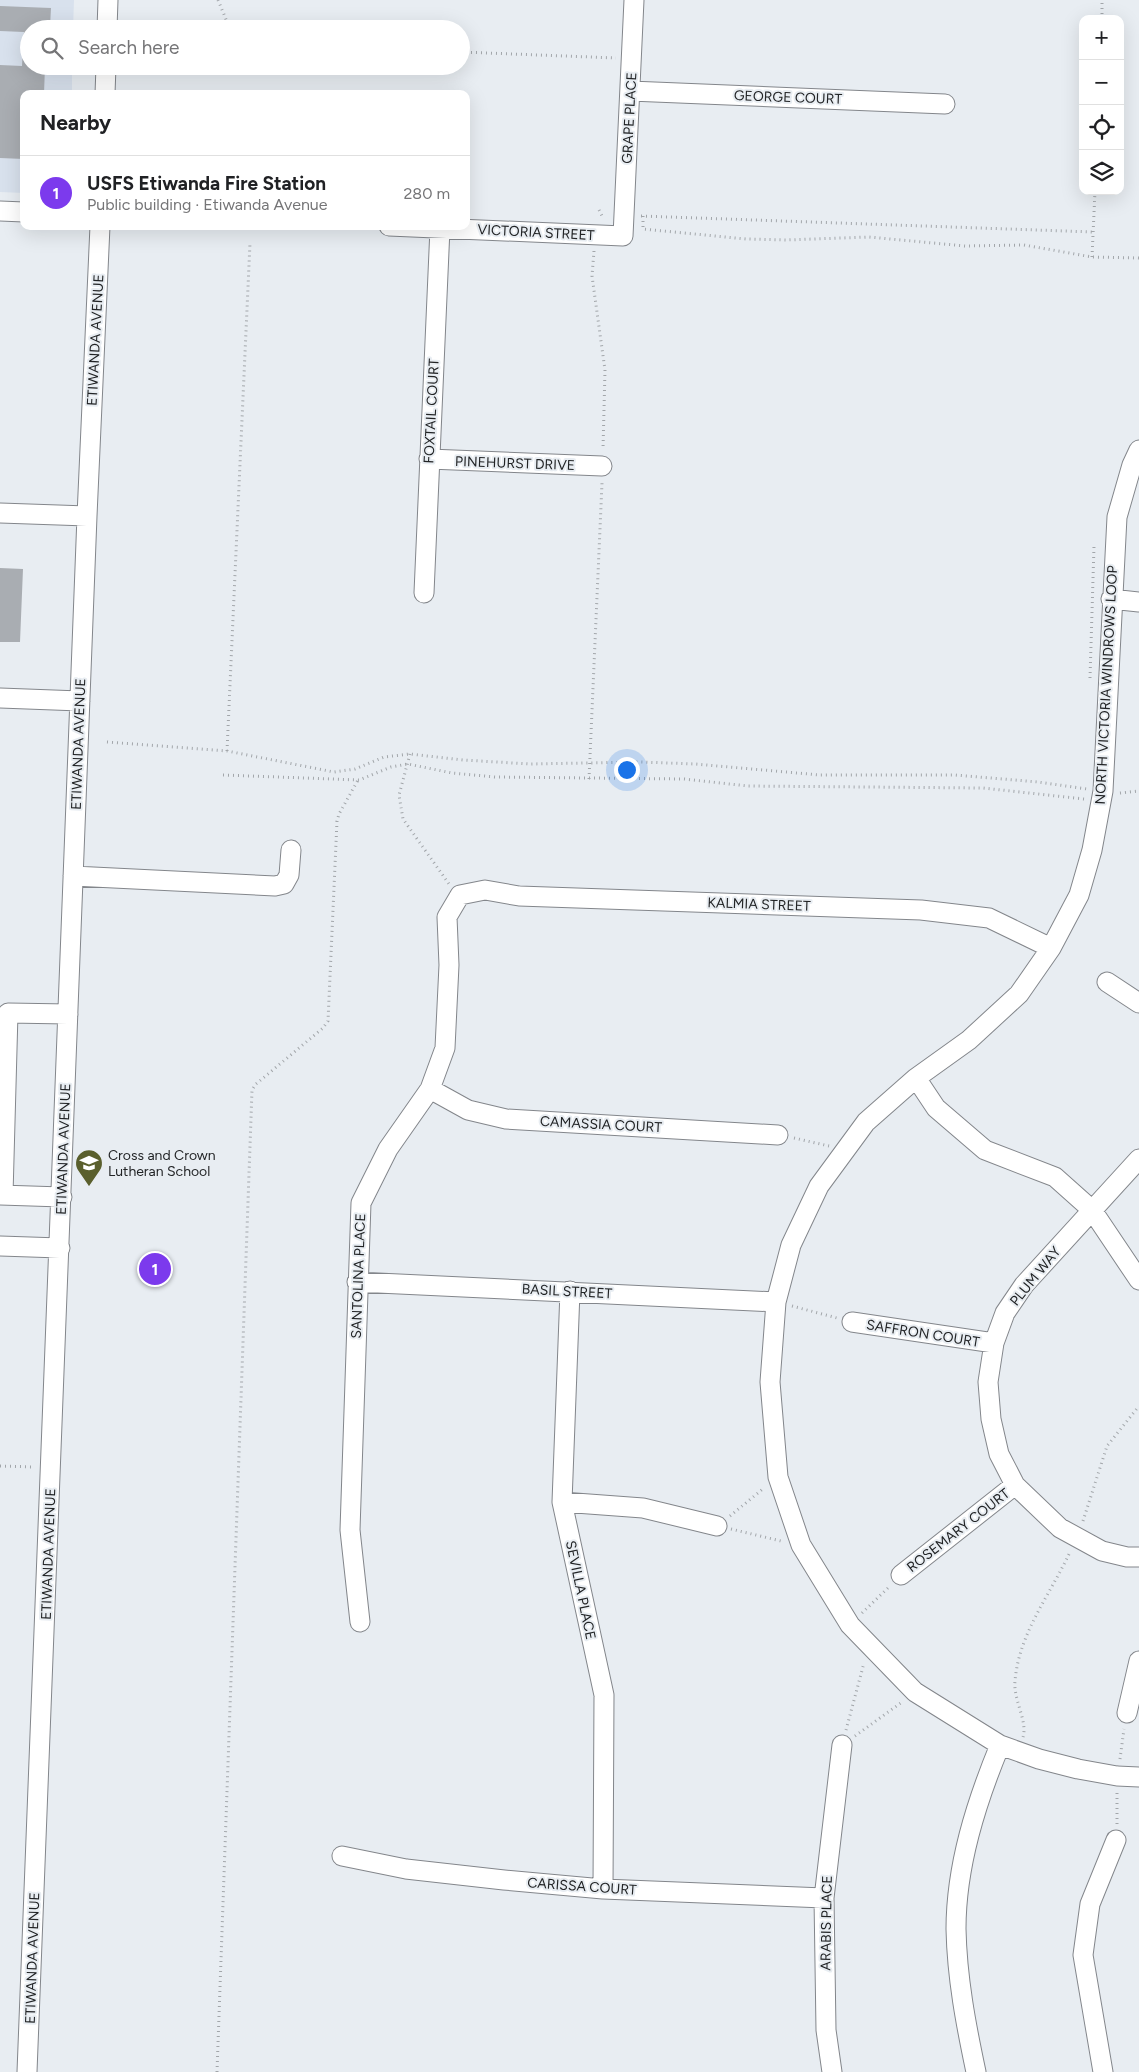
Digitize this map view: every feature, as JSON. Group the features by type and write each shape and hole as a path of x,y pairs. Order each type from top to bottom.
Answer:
{"street":[{"path":"107,20 108,0"},
{"name":"GRAPE PLACE","path":"624,236 634,0"},
{"path":"105,90 106,75"},
{"name":"GEORGE COURT","path":"630,91 945,104"},
{"path":"0,211 20,212"},
{"name":"VICTORIA STREET","path":"470,229 624,236"},
{"name":"ETIWANDA AVENUE","path":"28,2072 87,516 100,230"},
{"name":"FOXTAIL COURT","path":"424,593 440,230"},
{"name":"NORTH VICTORIA WINDROWS LOOP","path":"1139,450 1132,465 1117,517 1111,599 1102,791 1092,850 1078,895 1051,948 1019,994 969,1040 916,1078 866,1122 819,1186 792,1245 776,1302 770,1382 778,1477 801,1546 850,1624 915,1692 1000,1745 1078,1769 1117,1776 1139,1777"},
{"name":"PINEHURST DRIVE","path":"429,459 602,466"},
{"path":"0,512 87,516"},
{"path":"1111,599 1139,602"},
{"path":"0,698 80,701"},
{"path":"74,876 275,886 284,884 290,875 292,850"},
{"name":"KALMIA STREET","path":"460,895 484,890 519,896 921,910 989,918 1051,948"},
{"name":"SANTOLINA PLACE","path":"360,1622 350,1530 361,1203 388,1149 430,1088 445,1048 449,964 447,917 460,895"},
{"path":"1107,982 1139,1003"},
{"path":"62,1196 2,1195 4,1013 68,1014"},
{"path":"916,1078 936,1108 984,1150 1055,1177 1092,1210 1139,1280"},
{"name":"CAMASSIA COURT","path":"430,1088 468,1110 506,1119 778,1135"},
{"name":"PLUM WAY","path":"1139,1159 1024,1285 1005,1313 994,1343 988,1382 991,1419 999,1454 1015,1485 1060,1528 1102,1550 1127,1557 1139,1557"},
{"path":"0,1246 60,1248"},
{"name":"BASIL STREET","path":"357,1282 776,1302"},
{"name":"SEVILLA PLACE","path":"570,1291 562,1502 604,1694 603,1889"},
{"name":"SAFFRON COURT","path":"852,1322 994,1343"},
{"name":"ROSEMARY COURT","path":"901,1575 1015,1485"},
{"path":"562,1502 643,1508 717,1526"},
{"path":"1127,1713 1139,1661"},
{"name":"ARABIS PLACE","path":"832,2072 826,2030 824,1898 842,1745"},
{"path":"976,2072 965,2019 959,1972 956,1928 959,1887 965,1852 975,1815 987,1776 1000,1745"},
{"path":"1103,2072 1083,1955 1090,1904 1116,1840"},
{"name":"CARISSA COURT","path":"342,1856 416,1870 603,1889 824,1898"}],"path":[{"path":"218,0 226,20"},
{"path":"1102,0 1102,15"},
{"path":"470,52 632,59"},
{"path":"1092,258 1095,195"},
{"path":"1093,232 643,216 643,229 746,239 786,240 869,237 965,246 1024,245 1092,258 1139,258"},
{"path":"589,779 605,370 592,276 596,235"},
{"path":"227,751 250,243"},
{"path":"1090,682 1094,546"},
{"path":"107,742 227,751 334,772 355,769 394,755 410,754 472,761 530,764 641,762 695,764 820,775 955,775 1038,782 1086,789"},
{"path":"410,754 399,795 403,820 445,879 460,895"},
{"path":"223,774 358,780 391,766 408,764 452,773 495,778 684,779 758,786 983,788 1049,794 1084,800 1086,779"},
{"path":"217,2072 252,1090 256,1084 323,1028 328,1021 337,821 358,780"},
{"path":"1125,793 1139,791"},
{"path":"778,1135 846,1150"},
{"path":"776,1302 852,1322"},
{"path":"1018,1752 1025,1731 1015,1698 1014,1682 1019,1657 1041,1604 1077,1537 1107,1446 1139,1406"},
{"path":"0,1466 51,1468"},
{"path":"717,1526 778,1477"},
{"path":"717,1526 801,1546"},
{"path":"850,1624 901,1575"},
{"path":"842,1745 869,1644"},
{"path":"842,1745 915,1692"}],"shaded area":[{"path":"0,0 74,0 73,20 20,20 20,75 72,75 72,90 20,90 20,193 0,192"}],"building":[{"path":"0,6 51,8 50,20 20,20 20,32 0,31"},
{"path":"0,65 20,66 20,75 45,75 44,90 20,90 20,159 0,158"},
{"path":"0,568 23,569 20,642 0,642"}],"place":[{"name":"Cross and Crown Lutheran School","path":"89,1187"},
{"name":"USFS Etiwanda Fire Station","path":"155,1269"}]}
